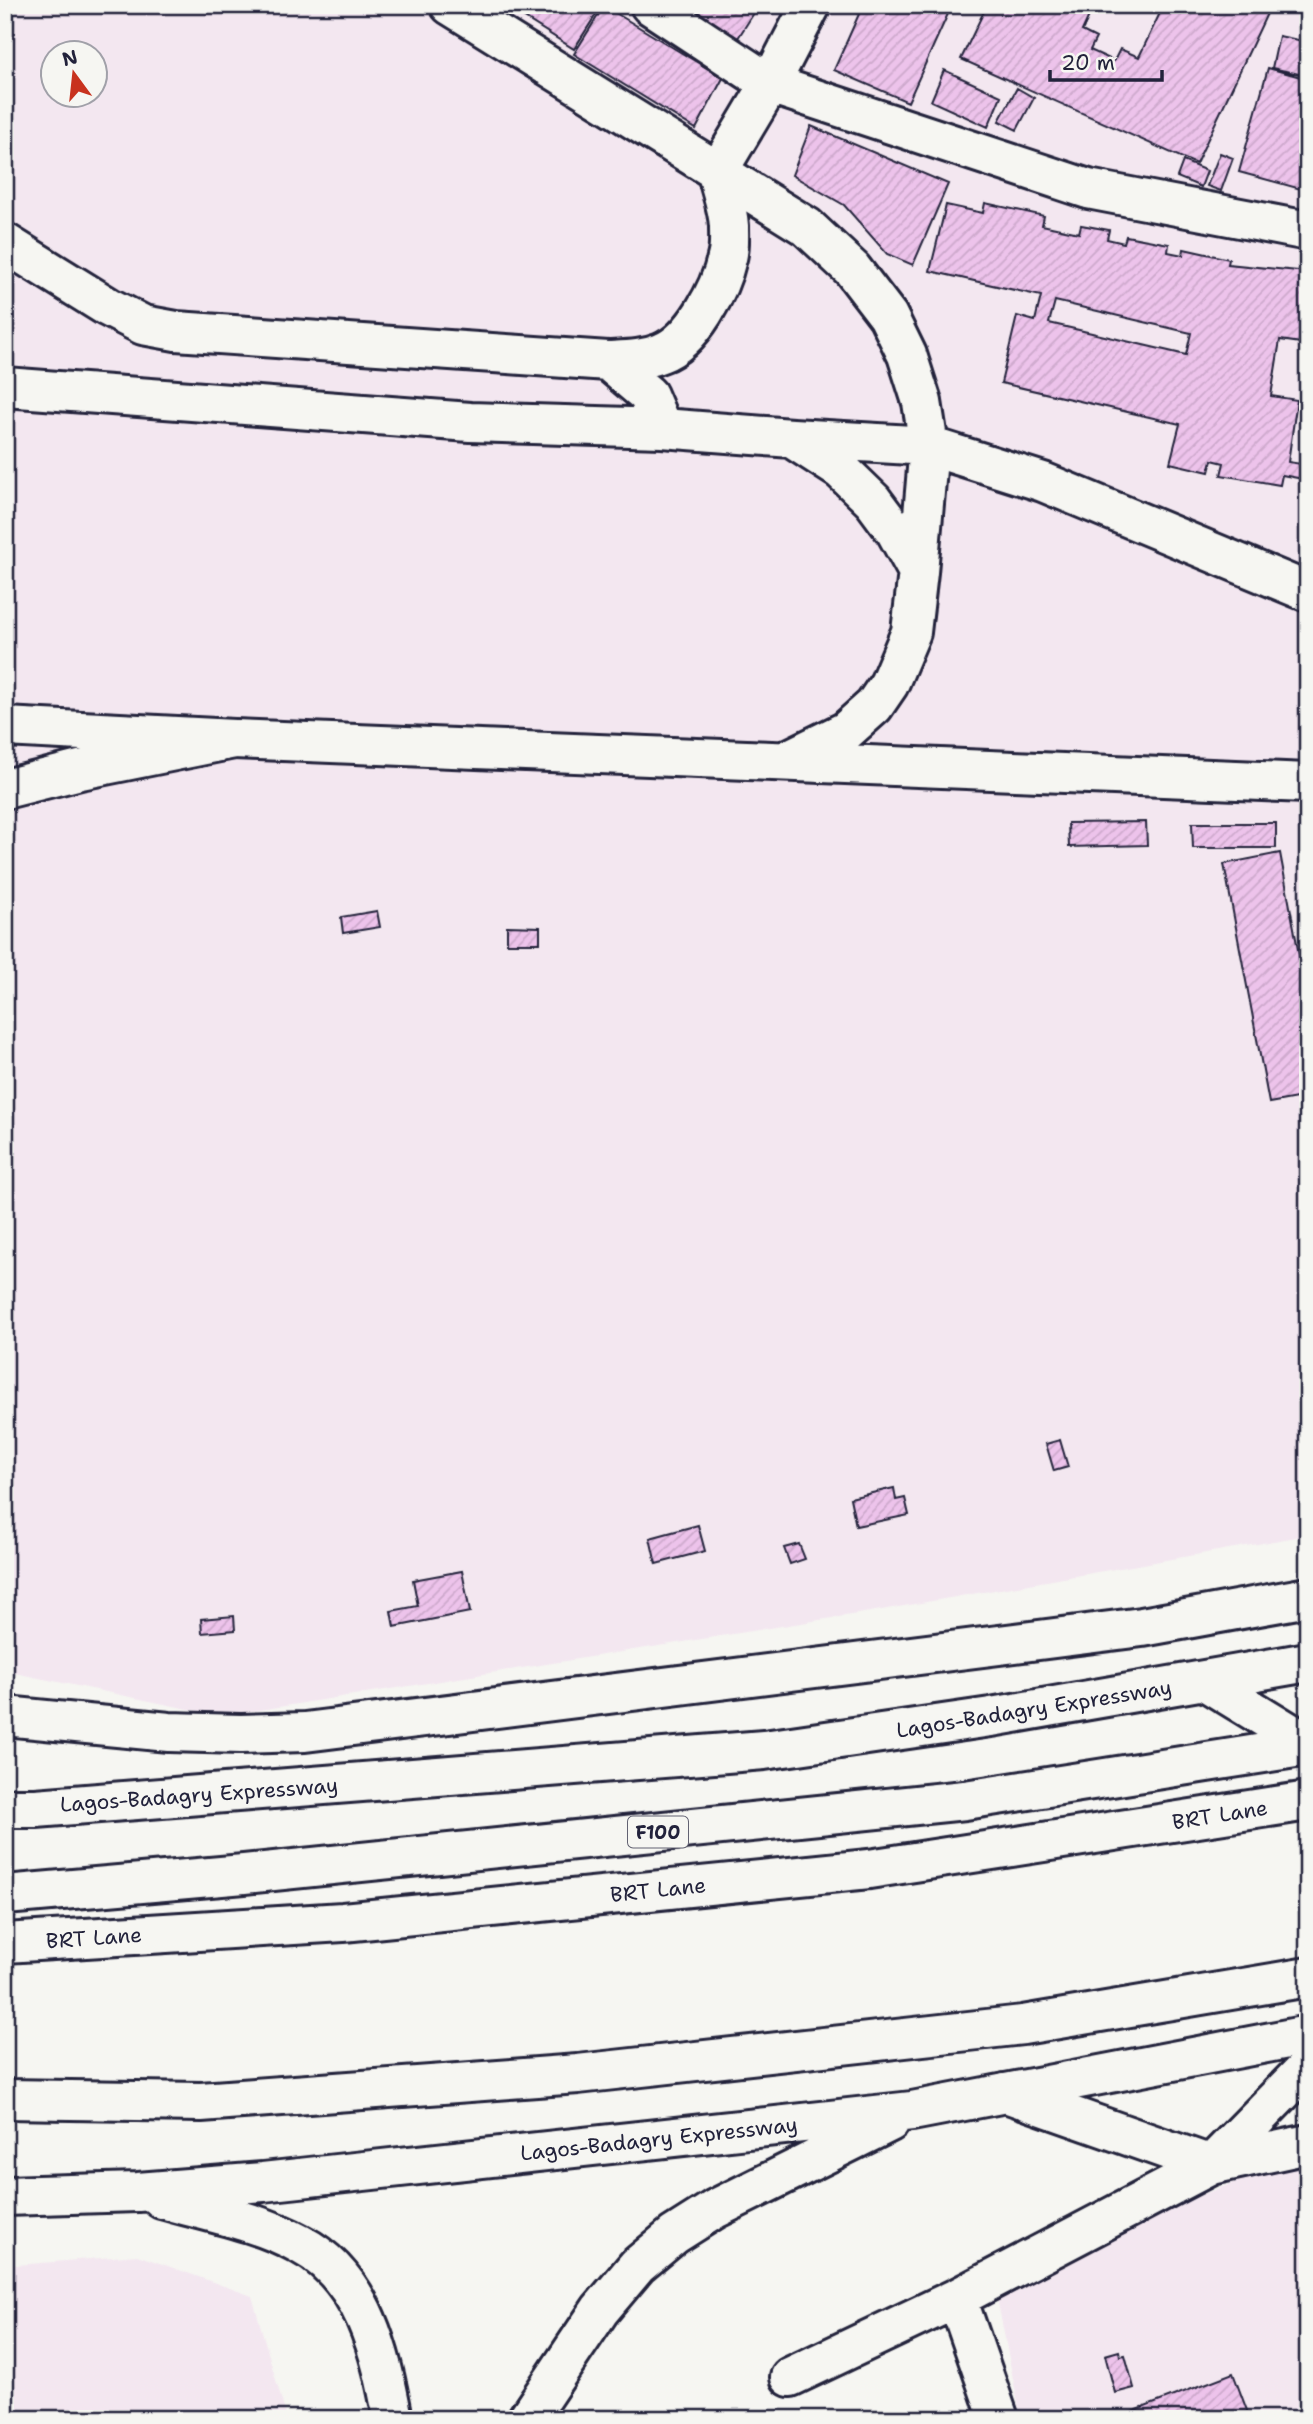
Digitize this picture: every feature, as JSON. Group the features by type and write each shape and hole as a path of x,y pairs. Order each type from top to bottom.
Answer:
{"main road":[{"path":"450,5 807,227 852,269 888,316 907,355 922,402 929,446 911,632 889,684 874,706 846,731 785,761"},
{"path":"650,5 770,85 1088,188 1308,231"},
{"path":"5,243 108,307 143,325 165,329 608,361 642,359 664,352 682,339 702,316 718,287 728,256 729,223 717,173 770,85 811,5"},
{"path":"608,361 648,395 663,428"},
{"path":"5,387 470,422 663,428 929,446 1043,482 1308,592"},
{"path":"792,438 841,470 873,501 896,532 918,572"},
{"path":"5,727 234,739 1308,783"},
{"path":"5,789 80,770 234,739"},
{"path":"5,1716 169,1732 305,1732 1142,1627 1308,1597"},
{"name":"Lagos-Badagry Expressway","path":"16,1804 764,1751 991,1717 1308,1662"},
{"path":"1205,1681 1308,1745"},
{"name":"F100","path":"5,1895 244,1874 965,1800 1308,1745"},
{"name":"BRT Lane","path":"5,1944 343,1922 869,1868 1308,1801"},
{"path":"5,2090 214,2093 584,2061 1034,2010 1308,1966"},
{"path":"5,2099 201,2102 578,2074 1023,2025 1308,1977"},
{"name":"Lagos-Badagry Expressway","path":"5,2196 138,2192 263,2182 912,2111 1308,2035"},
{"path":"1211,2165 1308,2066"},
{"path":"1006,2093 1211,2165"},
{"path":"527,2419 600,2310 637,2266 674,2235 715,2209 912,2111"},
{"path":"790,2377 957,2298 1211,2165 1308,2144"},
{"path":"138,2192 257,2226 301,2244 322,2259 350,2289 370,2327 384,2371 393,2419"},
{"path":"957,2298 999,2419"}],"shaded area":[{"path":"5,5 1308,5 1308,1535 870,1612 222,1716 5,1671"},
{"path":"1308,2155 1308,2419 1021,2419 992,2273"},
{"path":"137,2255 252,2296 287,2419 5,2419 5,2266"}],"building":[{"path":"504,5 602,5 574,49"},
{"path":"684,5 759,5 738,38"},
{"path":"863,5 952,5 908,102 834,70"},
{"path":"987,5 1094,5 1082,31 1096,38 1090,50 1114,61 1120,49 1139,57 1160,13 1143,5 1271,5 1196,164 961,59"},
{"path":"604,6 723,78 696,129 574,54"},
{"path":"1279,36 1308,42 1308,76 1272,68"},
{"path":"1268,68 1308,79 1308,191 1239,172"},
{"path":"944,70 1001,96 988,127 931,101"},
{"path":"1017,88 1034,98 1017,130 999,121"},
{"path":"811,126 948,184 913,265 887,254 844,205 792,175"},
{"path":"1220,153 1233,158 1221,191 1207,186"},
{"path":"1183,161 1207,171 1201,187 1177,177"},
{"path":"985,203 1044,216 1042,225 1079,233 1081,225 1109,230 1107,239 1124,243 1126,236 1169,244 1168,252 1183,255 1184,249 1229,259 1228,264 1308,272 1308,344 1280,340 1271,396 1297,400 1288,462 1308,465 1308,480 1282,475 1280,485 1221,475 1224,463 1212,460 1209,472 1170,463 1180,424 1001,383 1017,316 1035,321 1041,296 930,271 946,205 983,213","holes":["1055,301 1191,333 1186,355 1049,323"]},
{"path":"1146,822 1147,845 1069,847 1068,823"},
{"path":"1192,823 1276,823 1276,848 1193,848"},
{"path":"1280,853 1308,1003 1308,1096 1269,1103 1224,864"},
{"path":"377,911 380,927 343,933 341,917"},
{"path":"507,926 540,927 540,943 507,943"},
{"path":"1060,1440 1068,1467 1054,1471 1046,1444"},
{"path":"894,1488 896,1500 905,1498 909,1515 856,1526 850,1498"},
{"path":"698,1525 705,1551 656,1564 650,1538"},
{"path":"799,1544 805,1559 790,1564 784,1548"},
{"path":"462,1571 470,1612 394,1627 391,1611 418,1606 413,1580"},
{"path":"234,1616 235,1630 202,1633 201,1619"},
{"path":"1119,2351 1120,2356 1125,2355 1134,2388 1115,2393 1105,2355"},
{"path":"1233,2373 1249,2416 1242,2419 1126,2419 1124,2415"}]}
